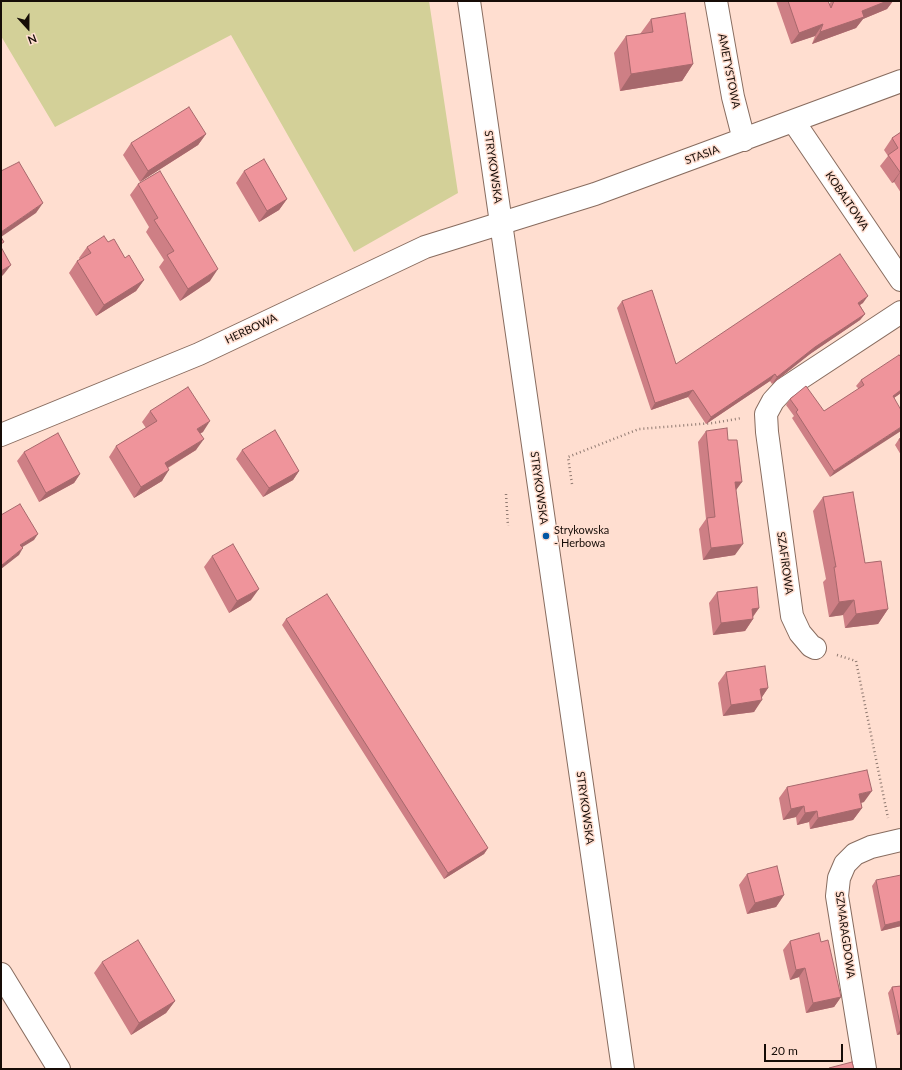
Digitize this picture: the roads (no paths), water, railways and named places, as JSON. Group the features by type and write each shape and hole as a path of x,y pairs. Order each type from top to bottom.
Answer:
{"street":[{"name":"STRYKOWSKA","path":"469,1 623,1069"},
{"name":"AMETYSTOWA","path":"716,1 733,97 744,140"},
{"name":"STASIA","path":"501,224 595,194 794,122 901,81"},
{"name":"KOBALTOWA","path":"794,122 901,280"},
{"name":"HERBOWA","path":"1,436 199,354 425,247 501,224"},
{"name":"SZAFIROWA","path":"815,648 811,646 800,633 792,616 767,432 766,414 773,401 784,389 901,312"},
{"name":"SZMARAGDOWA","path":"865,1069 837,896 839,878 845,864 856,854 871,847 897,841"},
{"path":"1,974 59,1069"}],"place":[{"name":"Strykowska - Herbowa","path":"546,536"}]}
